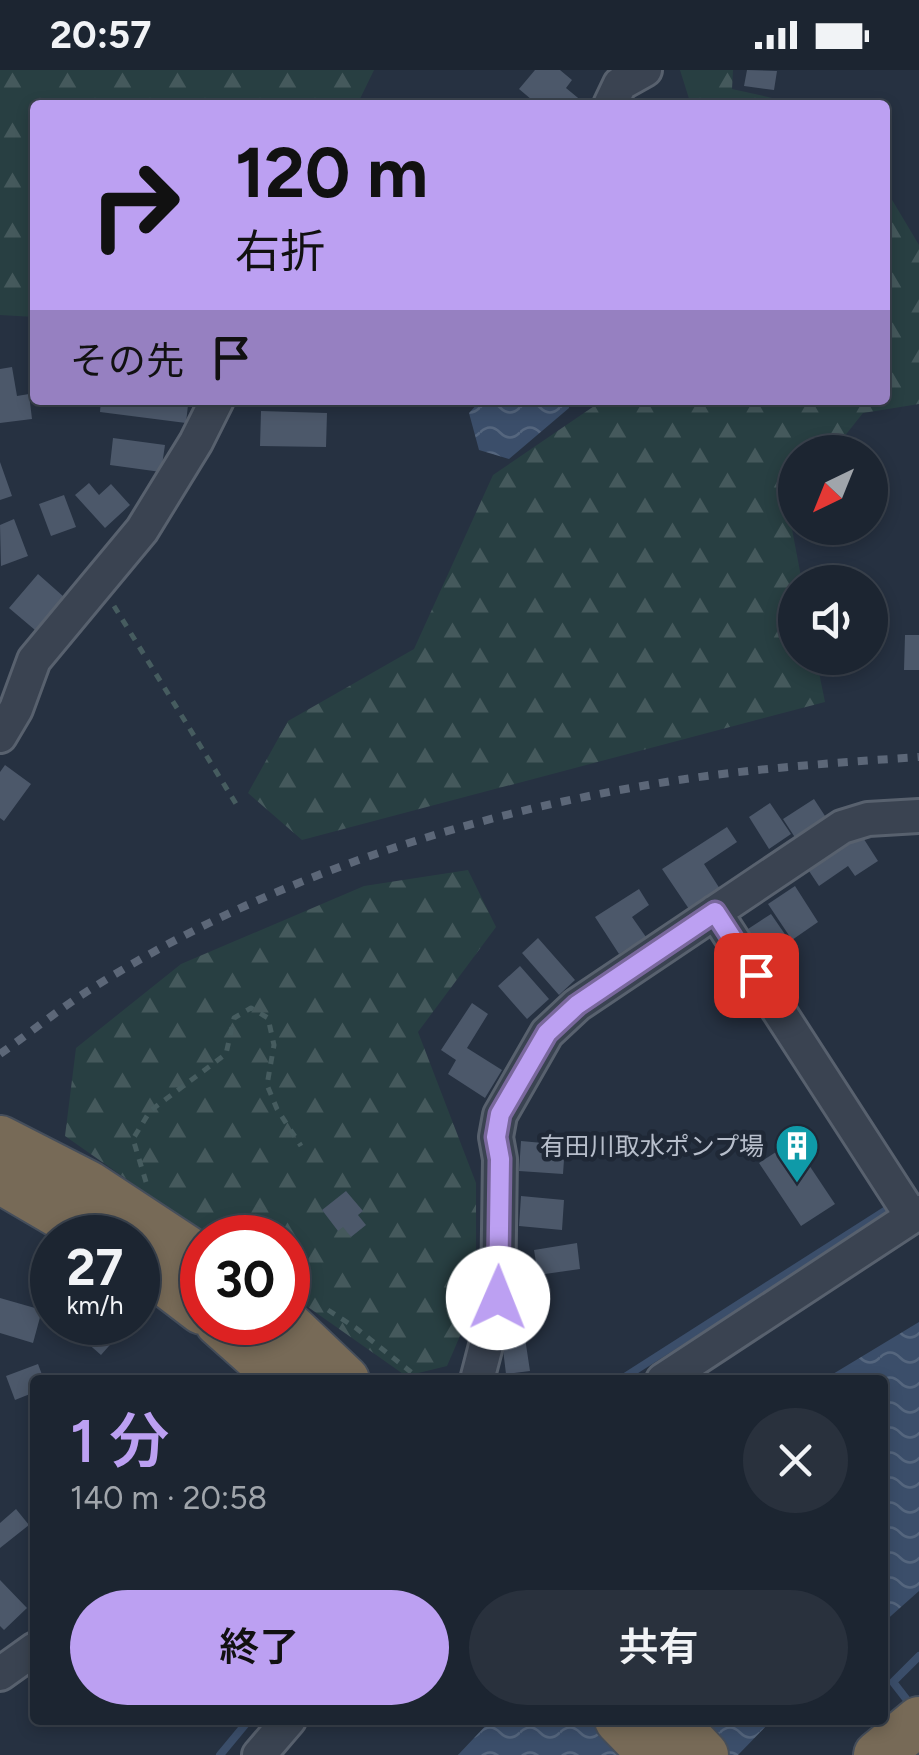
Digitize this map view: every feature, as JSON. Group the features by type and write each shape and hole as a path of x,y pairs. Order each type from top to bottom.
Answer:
{"highway":[{"path":"2,1154 74,1215"},
{"path":"2,1154 88,1185 180,1246"},
{"path":"160,1278 180,1293"},
{"path":"878,1755 919,1720"},
{"path":"623,1725 653,1755"},
{"path":"676,1725 704,1755"}],"street":[{"path":"0,736 16,709 34,660 142,530 215,405"},
{"path":"478,1375 498,1298 500,1159 496,1137 500,1114 547,1033 577,1005 842,827 868,819 919,816"},
{"path":"670,1375 909,1208 715,912"},
{"path":"0,1674 30,1653"},
{"path":"260,1755 286,1725"}],"path":[{"path":"99,582 238,807"},
{"path":"146,1182 133,1139 150,1111 226,1054 234,1018 251,1008 268,1018 274,1045 266,1085 302,1146"},
{"path":"309,1347 356,1328 415,1375"}],"green space":[{"path":"0,70 374,70 359,100 30,100 30,317 0,315"},
{"path":"680,70 733,70 732,89 782,100 689,100"},
{"path":"890,196 919,245 919,404 863,413 846,435 778,435 778,545 795,545 799,565 778,565 778,675 819,675 825,702 302,840 248,793 288,721 414,649 493,475 596,405 890,405"},
{"path":"468,870 496,927 418,1032 476,1183 476,1299 447,1366 405,1375 310,1308 310,1215 180,1217 65,1136 76,1048 181,964 364,886"}],"water":[{"path":"476,405 569,405 509,459 479,450 469,413"},
{"path":"919,1322 919,1591 888,1619 888,1375 831,1375"},
{"path":"486,1725 767,1725 738,1755 458,1755"}],"building":[{"path":"535,70 560,70 572,80 566,88 581,100 532,100 519,89"},
{"path":"747,70 777,71 774,90 744,86"},
{"path":"12,367 17,396 29,394 32,419 0,423 0,369"},
{"path":"101,405 188,405 186,423 100,412"},
{"path":"261,411 327,413 326,447 260,446"},
{"path":"113,438 165,445 161,472 110,465"},
{"path":"0,462 12,496 0,500"},
{"path":"89,483 99,495 111,484 130,505 105,528 75,495"},
{"path":"64,495 76,527 51,536 39,504"},
{"path":"14,519 28,556 1,566 0,525"},
{"path":"38,574 64,597 35,630 9,608"},
{"path":"905,635 919,635 919,670 904,670"},
{"path":"5,765 31,784 4,821 0,818 0,772"},
{"path":"814,799 827,819 796,839 783,819"},
{"path":"770,803 791,834 769,849 749,817"},
{"path":"727,827 737,842 704,864 720,889 689,909 662,869"},
{"path":"860,833 878,861 855,876 848,866 819,886 807,868"},
{"path":"795,886 818,922 792,940 768,904"},
{"path":"639,889 649,905 632,917 646,937 619,954 595,917"},
{"path":"771,914 791,943 767,959 748,929"},
{"path":"538,938 575,980 559,995 522,953"},
{"path":"520,966 549,999 527,1019 498,986"},
{"path":"472,1003 488,1014 467,1048 502,1070 485,1098 448,1074 456,1060 441,1050"},
{"path":"521,1141 565,1145 563,1174 519,1171"},
{"name":"有田川取水ポンプ場","path":"793,1141 835,1204 801,1226 759,1163"},
{"path":"346,1191 363,1211 358,1215 366,1225 351,1237 343,1227 338,1231 322,1210"},
{"path":"521,1196 564,1200 562,1230 519,1226"},
{"path":"577,1243 580,1269 538,1275 534,1250"},
{"path":"0,1298 30,1307 30,1342 0,1333"},
{"path":"525,1338 530,1371 506,1374 502,1341"},
{"path":"90,1345 110,1345 101,1355"},
{"path":"38,1364 42,1375 30,1375 30,1394 15,1400 6,1376"},
{"path":"16,1509 29,1525 0,1548 0,1523"},
{"path":"0,1580 27,1608 4,1630 0,1626"}],"waterway":[{"path":"628,1375 894,1205"},
{"path":"907,1700 893,1682 919,1656"},
{"path":"220,1755 245,1725"}],"railway":[{"path":"0,1054 80,996 214,921 284,889 430,836 504,815 654,784 753,770 919,757"}],"place":[{"name":"有田川取水ポンプ場","path":"797,1184"}],"route":[{"path":"498,1298 500,1159 496,1137 500,1114 547,1033 577,1005 715,912 756,975"}]}
